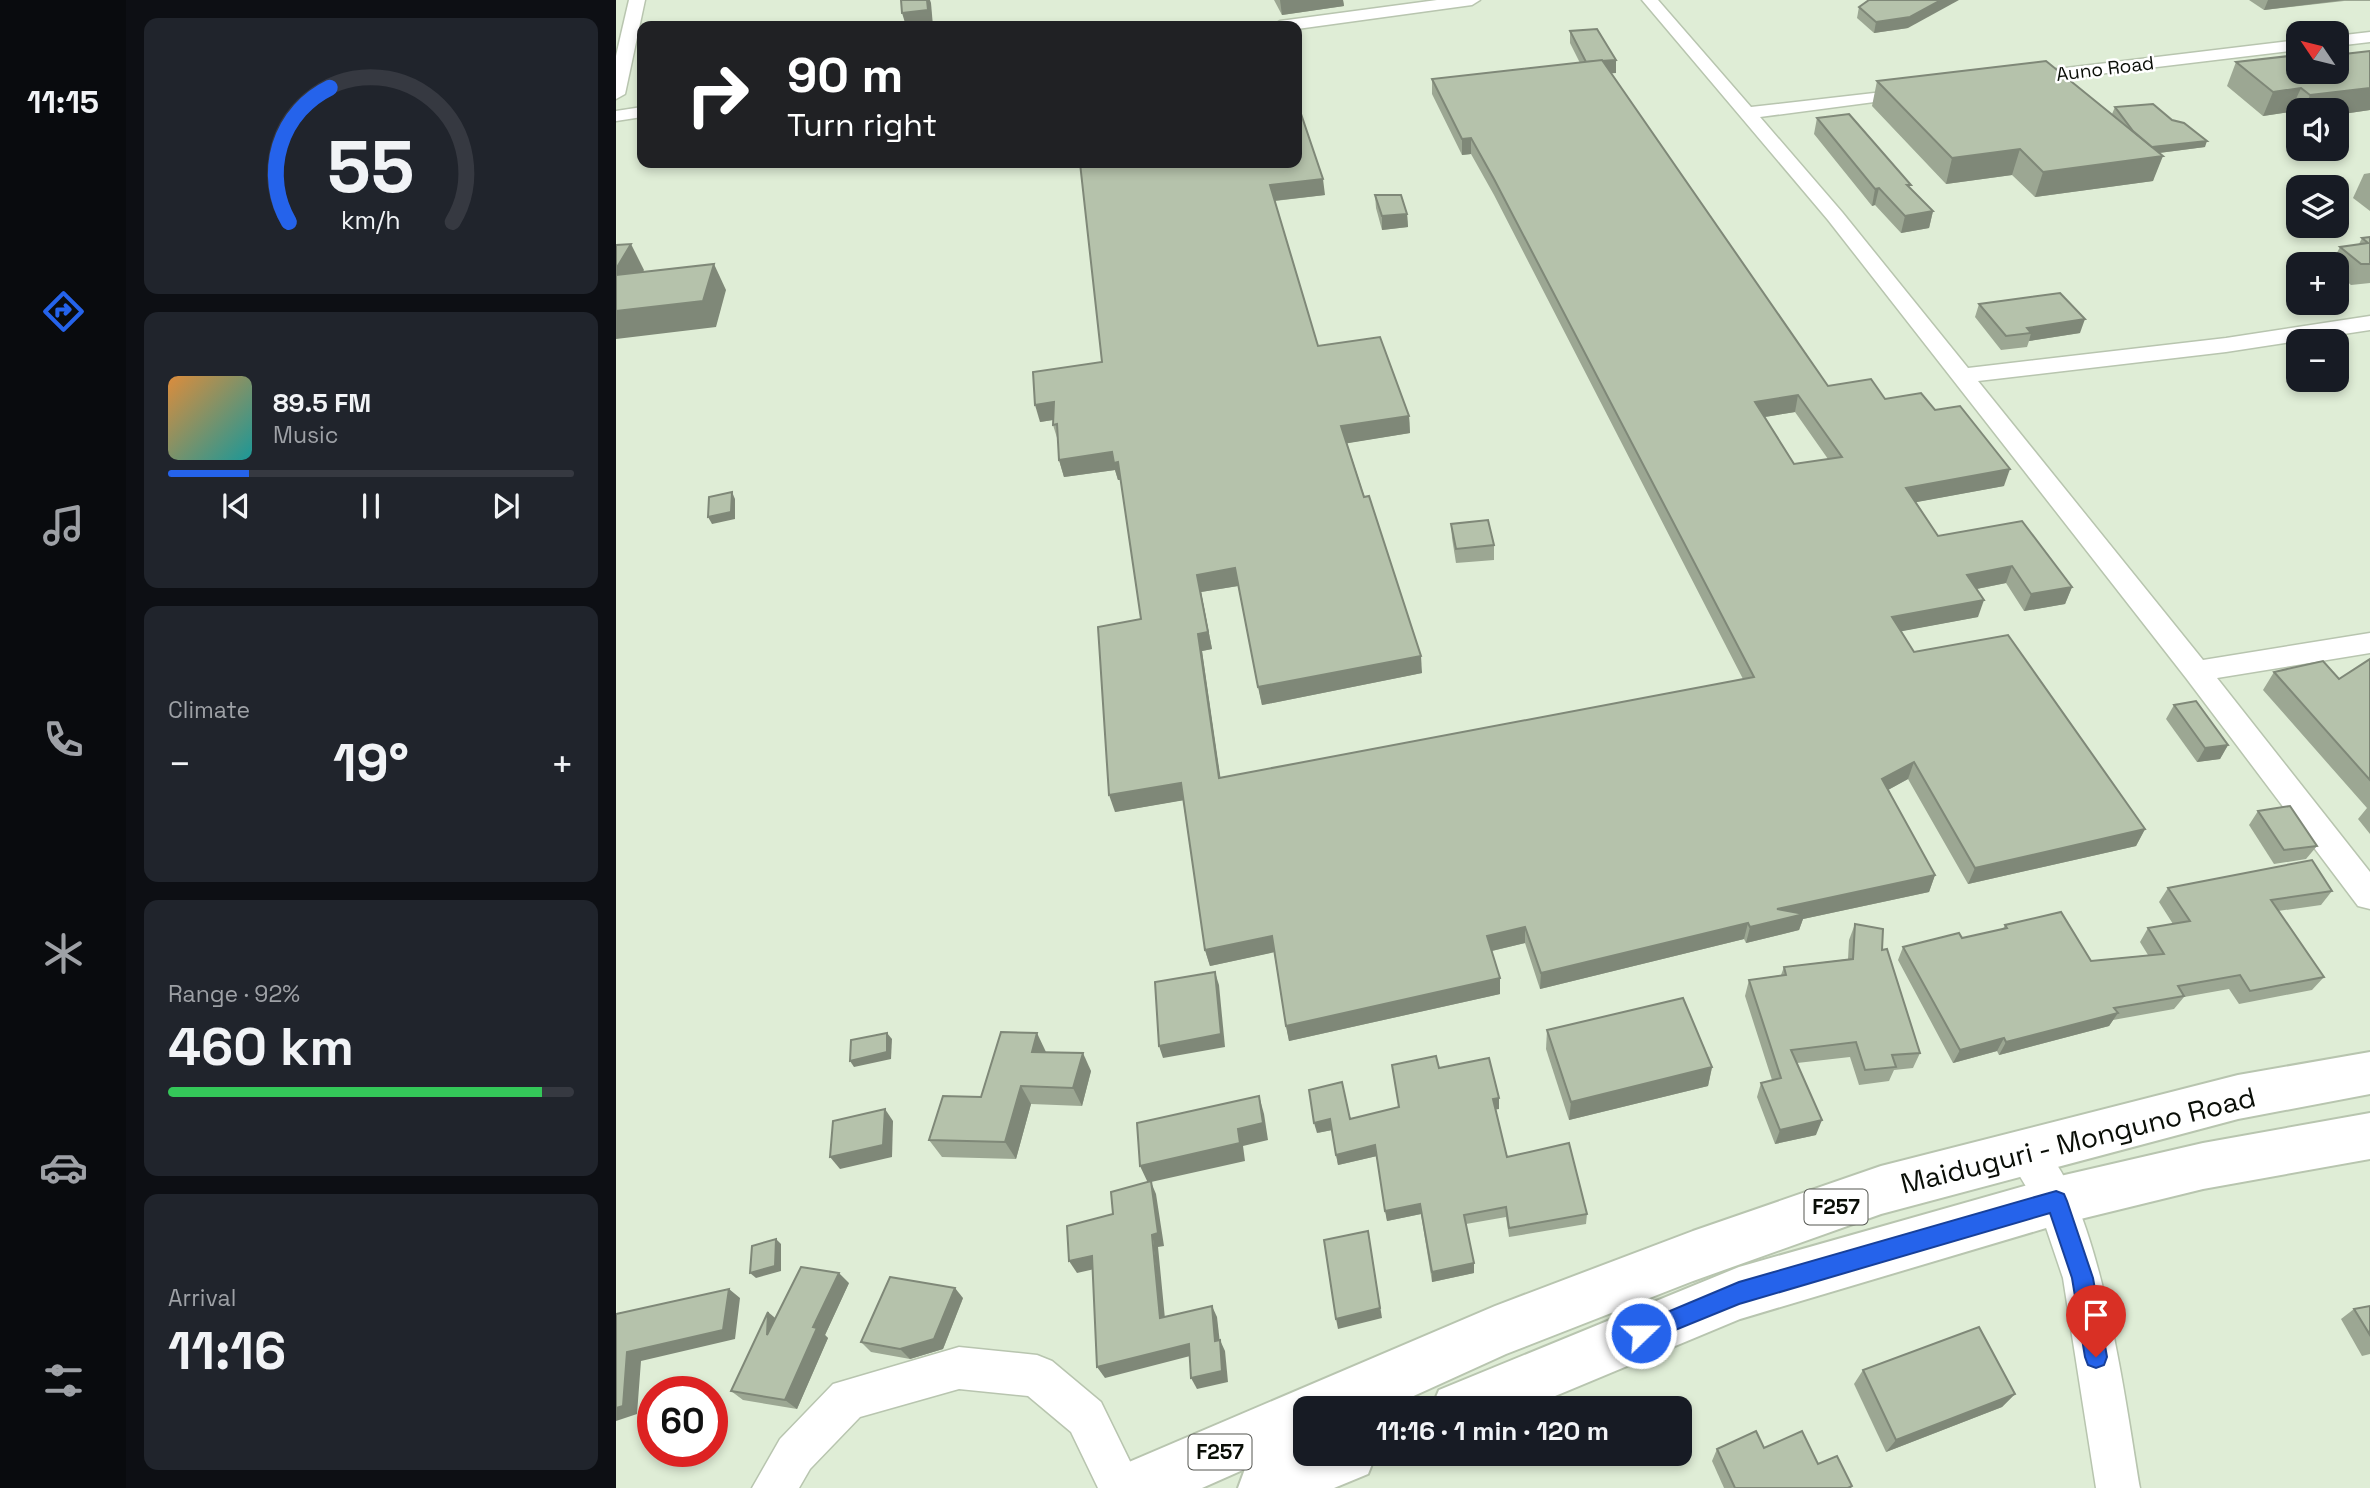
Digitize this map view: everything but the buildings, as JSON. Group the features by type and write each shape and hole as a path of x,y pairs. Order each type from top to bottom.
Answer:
{"main road":[{"name":"Maiduguri - Monguno Road","path":"1351,1396 1495,1332 1693,1256 1881,1190 2238,1097 2370,1073"},
{"name":"F257","path":"1489,1396 1739,1293 2056,1201 2203,1167 2370,1136"},
{"name":"F257","path":"1135,1488 1293,1421"},
{"name":"F257","path":"1266,1488 1319,1466"}],"street":[{"path":"616,94 637,0"},
{"path":"1302,23 1472,0"},
{"path":"1650,0 1835,216 2196,671 2370,896"},
{"path":"2349,39 2370,37"},
{"name":"Auno Road","path":"2003,81 2286,46"},
{"path":"1746,113 1935,89"},
{"path":"616,116 637,113"},
{"path":"1961,376 2227,345 2370,323"},
{"path":"2196,671 2370,643"},
{"path":"2025,1153 2056,1201 2082,1278 2118,1488"},
{"path":"774,1488 795,1454 848,1399 959,1368 1037,1376 1087,1417 1121,1488"}],"route":[{"path":"1641,1333 1739,1293 2056,1201 2082,1278 2096,1357"}]}
